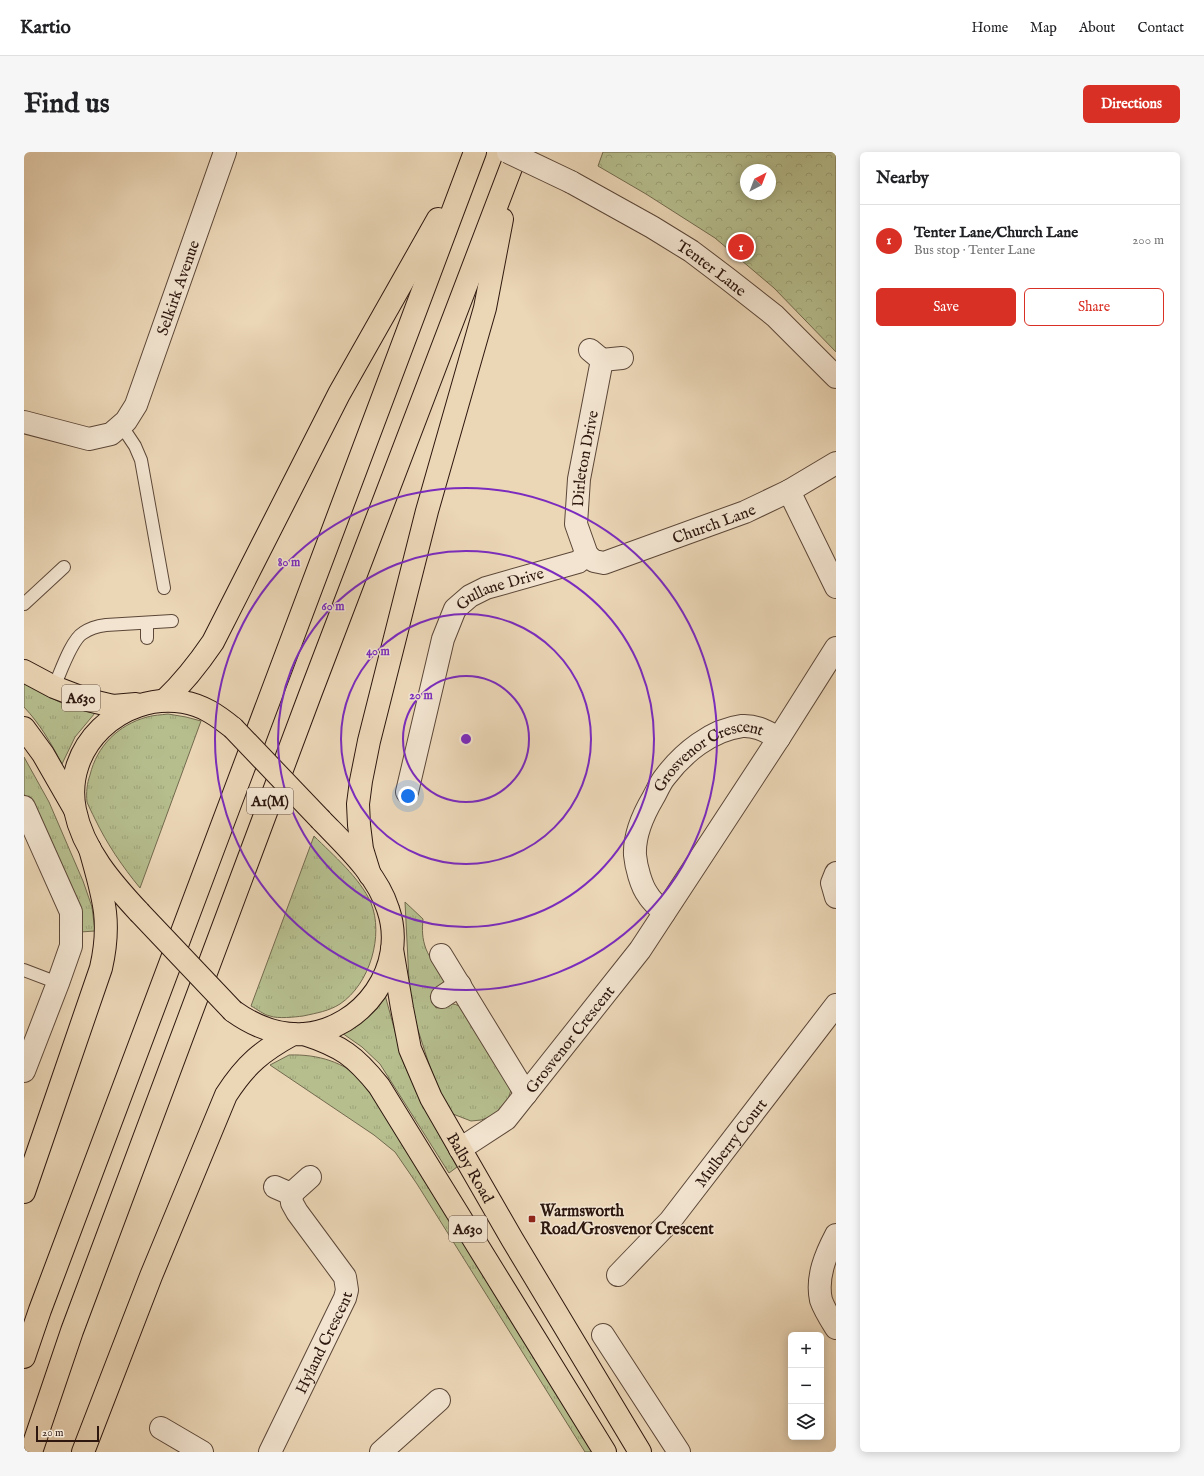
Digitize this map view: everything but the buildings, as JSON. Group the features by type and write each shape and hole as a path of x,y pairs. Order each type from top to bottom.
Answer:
{"main road":[{"path":"165,700 187,679 213,642 339,394 474,155"},
{"name":"A1(M)","path":"24,1357 474,155"},
{"path":"370,875 362,849 359,825 358,804 360,781 427,511 485,308 512,156"},
{"name":"A1(M)","path":"31,1452 72,1331 512,156"},
{"name":"A630","path":"24,671 54,687 76,696 113,706 142,704"},
{"path":"165,700 184,702 202,707 219,716 234,728 358,859 370,875 381,891 389,910 392,930 392,950 388,968 380,985 370,1001 356,1014 340,1024 322,1031 299,1034 277,1032 261,1028 233,1011 117,888 104,870 90,849 81,830 75,809 73,787 78,764 88,743 103,726 121,712 142,704 165,700"},
{"path":"24,728 43,754 75,809"},
{"path":"24,1192 98,976 105,949 106,917 104,900 90,849"},
{"name":"Balby Road","path":"392,950 410,1049 431,1098 512,1239 640,1452"},
{"path":"83,1452 150,1276 226,1095 236,1079 257,1056 270,1046 299,1034"},
{"name":"A630","path":"299,1034 323,1040 341,1049 364,1067 379,1086 606,1452"}],"street":[{"name":"Selkirk Avenue","path":"124,423 136,405 225,152"},
{"name":"Tenter Lane","path":"512,156 571,182 652,227 697,256 775,316 836,377"},
{"name":"Dirleton Drive","path":"587,555 576,524 579,479 604,356"},
{"path":"24,422 89,439 111,434 124,423"},
{"name":"Church Lane","path":"587,555 594,561 604,563 745,512 789,491 836,463"},
{"path":"789,491 836,587"},
{"name":"Gullane Drive","path":"407,792 421,770 443,639 455,609 470,596 486,588 578,562 587,555"},
{"name":"Grosvenor Crescent","path":"460,1149 506,1119 640,950 836,648"},
{"name":"Grosvenor Crescent","path":"664,913 647,895 638,873 635,855 637,834 644,816 664,777 682,757 702,742 720,732 742,726 760,728 779,738"},
{"path":"24,807 71,912 71,946 24,1071"},
{"path":"836,873 832,883 836,897"},
{"path":"441,955 526,1094"},
{"path":"442,997 460,986"},
{"name":"Mulberry Court","path":"618,1275 670,1221 836,1005"},
{"name":"Hyland Crescent","path":"270,1452 345,1298 347,1290 345,1278 297,1212 283,1190 310,1176"},
{"path":"836,1234 828,1251 820,1275 822,1300 836,1328"},
{"path":"603,1335 679,1452"},
{"path":"381,1452 439,1400"},
{"path":"161,1428 202,1452"}],"lane":[{"path":"124,423 141,460 164,588"},
{"path":"24,604 64,567"},
{"path":"54,687 75,640 82,633 98,626 172,621"},
{"path":"147,623 147,638"},
{"path":"24,970 58,983"}],"green space":[{"path":"603,152 836,152 836,352 774,288 715,238 646,194 598,166"},
{"path":"24,682 49,697 67,705 95,713 75,737 62,764 45,734 24,707"},
{"path":"168,714 201,721 140,888 115,855 100,828 87,802 87,785 93,765 103,746 110,738 127,725 150,716"},
{"path":"24,757 49,802 83,881 92,907 95,931 80,932 28,800 24,794"},
{"path":"314,836 353,876 371,903 375,916 376,929 372,958 359,984 340,1004 318,1013 303,1016 286,1018 273,1017 251,1006"},
{"path":"405,902 423,919 422,927 426,949 444,979 443,984 430,996 436,1008 447,1004 452,1004 463,1008 508,1081 511,1090 507,1103 493,1116 481,1120 471,1121 453,1114 439,1091 418,1030 410,1000"},
{"path":"385,995 404,1064 421,1101 457,1167 449,1173 380,1064 362,1047 342,1033"},
{"path":"289,1055 310,1056 339,1064 357,1075 365,1082 594,1452 585,1452 417,1184 395,1152 374,1135 270,1065"}],"place":[{"name":"Tenter Lane/Church Lane","path":"741,247"},
{"name":"Warmsworth Road/Grosvenor Crescent","path":"532,1219"}]}
